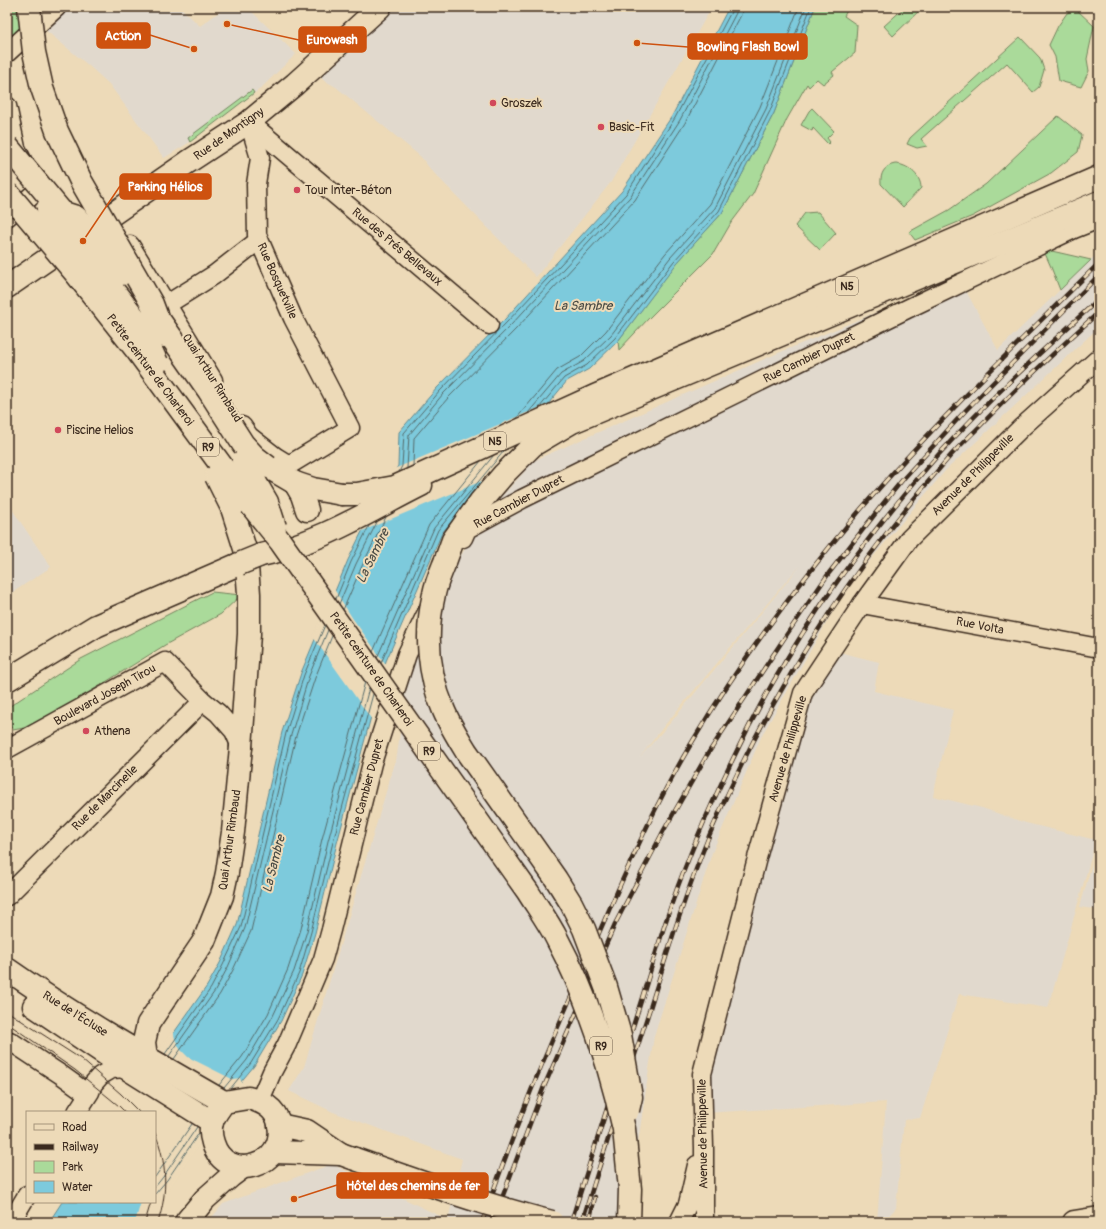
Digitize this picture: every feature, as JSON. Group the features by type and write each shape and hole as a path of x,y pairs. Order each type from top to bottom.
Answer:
{"main road":[{"path":"29,7 36,60 42,88 57,131 81,181 152,304 164,336"},
{"name":"Rue de Montigny","path":"7,287 112,216 188,162 249,122 295,84 380,7"},
{"path":"7,146 164,336 267,502 300,533"},
{"name":"N5","path":"7,680 96,626 261,555 280,551 300,533 316,522 358,506 395,487 595,396 1099,177"},
{"name":"Petite ceinture de Charleroi","path":"7,192 77,274 138,352 246,499 300,533 557,937 587,1002 616,1092 624,1129 630,1189 629,1222"},
{"path":"42,200 76,217 159,319 209,391 243,444 255,457 268,467 295,483 302,495 300,533"},
{"name":"Quai Arthur Rimbaud","path":"42,200 138,322 190,436 216,476 232,508 246,552 249,594 249,634 241,747 233,832 227,873 222,896 204,941 148,1024 139,1066"},
{"name":"N5","path":"300,533 348,523 440,475 512,444 572,422 1099,202"},
{"name":"N5","path":"572,422 533,445 504,474 480,502 454,540 434,592 428,640 435,686 444,711 462,744 487,782 556,879 571,903 584,929 606,987 620,1035 631,1097 624,1129"},
{"name":"N5","path":"295,483 312,489 342,494 357,494 395,487"},
{"name":"Rue de l'Écluse","path":"7,969 139,1066"},
{"name":"Rue de l'Écluse","path":"7,988 139,1066"},
{"path":"139,1066 240,1100 265,1104 271,1109 279,1124 279,1141 274,1152 266,1161 255,1166 243,1167 231,1165 222,1159 213,1136 139,1066"},
{"path":"205,1199 208,1186 213,1136 240,1100"},
{"path":"279,1124 307,1131 348,1156 419,1182 522,1215 552,1222"},
{"path":"274,1152 348,1156"},
{"path":"186,1222 205,1199 230,1176 243,1167"},
{"path":"1074,1222 1099,1218"}],"street":[{"path":"7,53 57,7"},
{"path":"7,106 16,148 42,200 76,239"},
{"name":"Rue Bosquetville","path":"249,122 260,158 256,184 258,235 293,318 350,428"},
{"name":"Rue des Prés Bellevaux","path":"249,122 489,325"},
{"path":"7,217 42,200"},
{"name":"Quai Arthur Rimbaud","path":"112,216 166,305 249,436 276,458 289,465 350,428"},
{"name":"Rue Cambier Dupret","path":"240,1100 263,1093 287,1044 323,959 372,763 407,654 467,529 536,492 907,309 1074,229 1099,219"},
{"path":"166,305 214,275 260,240"},
{"name":"Avenue de Philippeville","path":"704,1222 704,1127 702,1074 757,858 803,693 862,604 908,539 1022,426 1099,358"},
{"name":"Rue Volta","path":"862,604 1099,648"},
{"name":"Boulevard Joseph Tirou","path":"7,749 165,662 218,713 234,731 241,747"},
{"name":"Rue de Marcinelle","path":"7,896 203,700"},
{"path":"8,1042 63,1076 88,1094"},
{"path":"78,1111 93,1084 100,1076 112,1069 139,1066"},
{"path":"679,1222 688,1204 704,1127"},
{"path":"11,1222 26,1197"}],"shaded area":[{"path":"67,7 180,7 200,26 226,7 247,7 296,54 260,89 190,142 164,158 109,84 44,29"},
{"path":"392,7 712,7 611,182 536,277 431,170 421,157 336,87 322,79 322,70"},
{"path":"1099,252 1099,327 945,471 845,590 762,735 712,853 654,1036 626,1222 208,1222 223,1204 332,1164 448,1220 462,1159 333,1112 289,1091 304,1067 397,755 408,672 454,567 487,512 535,460 776,354 959,278 998,350","holes":["800,566 671,722 640,757 664,726"]},
{"path":"7,502 51,567 7,596"},
{"path":"831,650 879,662 874,691 953,710 933,796 982,808 1026,823 1096,840 1048,1008 959,994 920,1118 904,1120 896,1208 883,1222 877,1222 886,1102 704,1113 702,1074 803,693"},
{"path":"1099,839 1099,910 1080,907"}],"green space":[{"path":"7,7 21,7 23,34 7,43"},
{"path":"815,7 849,7 844,16 857,25 855,53 832,72 834,75 823,84 817,79 809,87 807,84 787,119 753,194 731,223 713,254 619,350 618,341 675,265 722,213 774,113"},
{"path":"905,7 923,7 893,36 884,26"},
{"path":"1077,10 1094,26 1087,59 1089,71 1081,87 1059,81 1055,57 1049,45 1058,26 1067,13"},
{"path":"1020,37 1040,58 1044,70 1039,87 1033,92 1007,63 921,139 927,146 917,148 907,144 910,138"},
{"path":"252,90 254,93 190,142 188,138"},
{"path":"812,108 834,131 827,138 830,142 828,144 813,128 812,131 801,125"},
{"path":"1058,116 1082,135 1078,152 1051,173 973,216 915,240 909,232 949,210 986,184"},
{"path":"895,164 900,164 912,171 919,179 921,188 903,207 881,184 881,177 885,169"},
{"path":"818,212 836,233 820,250 795,226 805,213"},
{"path":"1043,249 1091,260 1060,290"},
{"path":"212,592 241,595 221,614 165,645 35,726 13,730 7,720 7,708 81,659"}],"water":[{"name":"La Sambre","path":"729,7 815,7 774,113 722,213 677,263 618,341 589,369 567,381 442,533 386,661 337,843 315,933 302,975 281,1021 254,1066 224,1102 156,1112 122,1111 207,986 220,963 237,925 282,732 301,673 348,560 384,487 398,466 399,432 437,388 505,319 622,191 672,116"},
{"path":"61,1203 153,1203 137,1222 49,1222"}],"pier":[{"path":"552,402 489,478 360,532 382,486 394,469"},
{"path":"334,589 353,619 387,666 372,720 313,637"},
{"path":"173,1030 175,1039 180,1049 188,1057 232,1079 240,1078 242,1084 226,1103 172,1184 156,1202 156,1111 120,1111"},
{"path":"141,1203 156,1203 139,1222 135,1222"}],"tram line":[{"path":"7,1011 81,1059 138,1111"},
{"path":"7,1023 75,1070 124,1111"},
{"path":"156,1136 162,1155 165,1178 165,1189 158,1222"},
{"path":"145,1222 151,1203"}],"railway":[{"path":"482,1222 514,1133 535,1081 618,889 668,784 710,713 771,623 815,565 861,509 947,414 1099,263"},
{"path":"493,1222 543,1089 615,924 664,830 707,755 829,573 904,478 966,410 1099,275"},
{"path":"571,1222 679,883 722,782 773,682 823,602 850,563 908,489 939,454 997,394 1099,299"},
{"path":"582,1222 685,900 701,857 732,785 783,686 812,639 875,548 946,461 1023,383 1099,312"},
{"path":"589,1222 595,1197"}],"place":[{"name":"Eurowash","path":"227,24"},
{"name":"Bowling Flash Bowl","path":"637,43"},
{"name":"Action","path":"194,49"},
{"name":"Groszek","path":"493,103"},
{"name":"Basic-Fit","path":"601,127"},
{"name":"Tour Inter-Béton","path":"297,190"},
{"name":"Parking Hélios","path":"83,241"},
{"name":"Piscine Helios","path":"58,430"},
{"name":"Athena","path":"86,731"},
{"name":"Hôtel des chemins de fer","path":"294,1199"}]}
